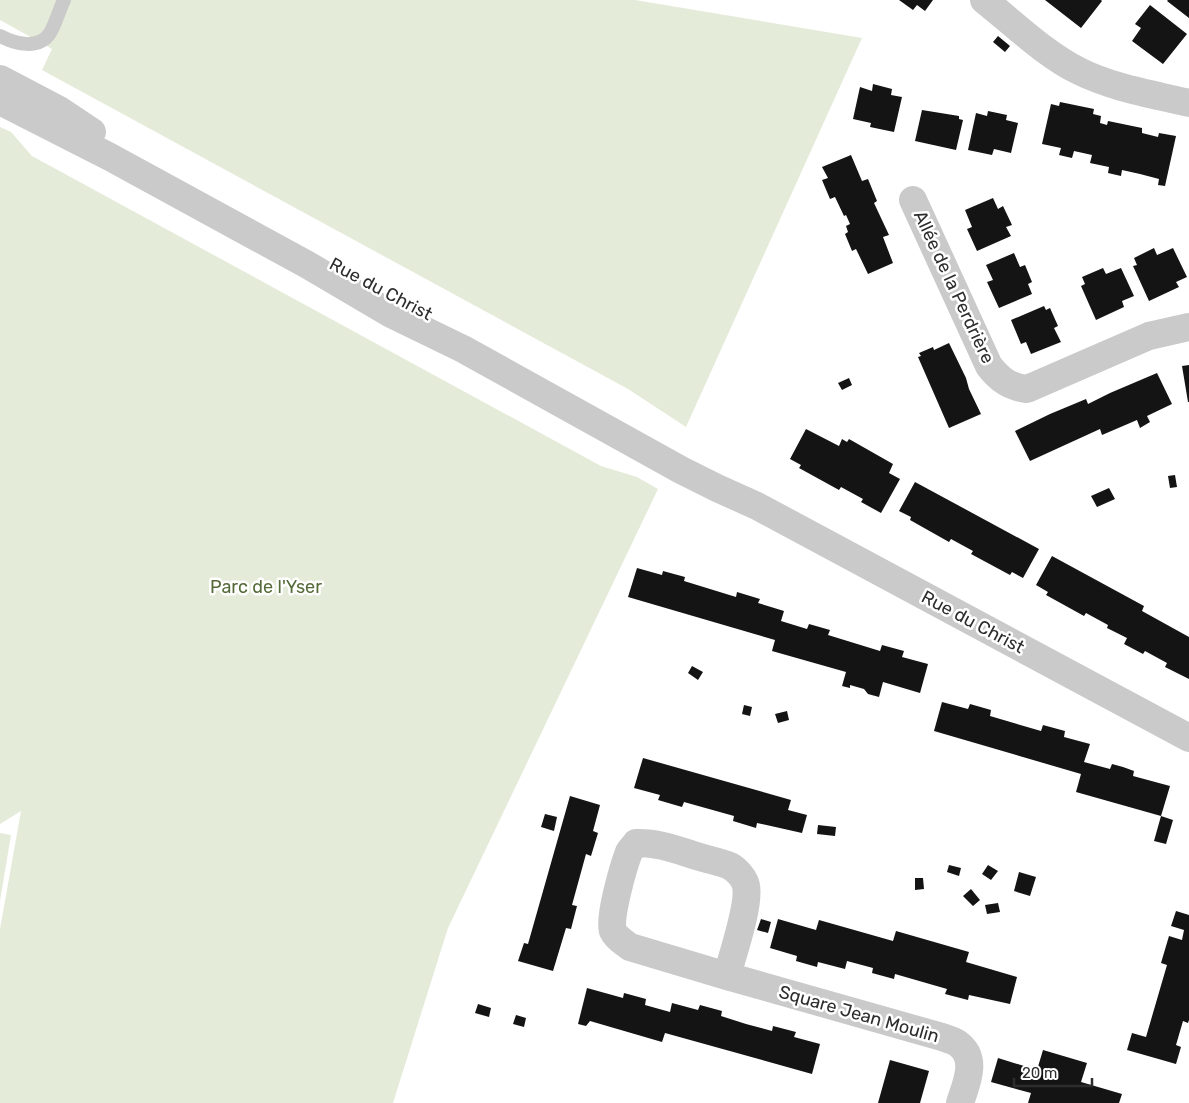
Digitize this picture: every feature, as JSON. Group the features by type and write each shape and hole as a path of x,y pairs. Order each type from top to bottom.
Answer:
{"street":[{"path":"984,0 1060,60 1078,70 1108,83 1189,103"},
{"name":"Rue du Christ","path":"0,79 58,110 104,140 691,456 723,478 757,506"},
{"name":"Rue du Christ","path":"0,101 110,157 306,264 391,314 463,349 682,470 757,506 1189,738"},
{"name":"Allée de la Perdrière","path":"913,200 989,366 1007,384 1028,389 1149,336 1189,327"},
{"name":"Square Jean Moulin","path":"727,976 747,893 746,884 739,873 730,866 668,848 636,843 630,851 611,921 613,932 620,940 630,947 727,976 942,1037 958,1044 966,1052 970,1063 969,1076 960,1103"}],"lane":[{"path":"0,36 21,43 33,44 41,41 50,33 64,0"}],"green space":[{"path":"0,0 635,0 862,38 686,427 628,389 42,70 52,49 0,20"},
{"name":"Parc de l'Yser","path":"0,127 11,132 32,156 601,466 637,477 658,489 448,928 393,1103 0,1103 0,929 21,811 0,824"},
{"path":"0,833 11,835 0,901"}],"building":[{"path":"899,0 933,0 925,11 917,5 913,10"},
{"path":"1045,0 1101,0 1102,1 1081,28"},
{"path":"1189,0 1189,18 1167,1"},
{"path":"1150,5 1187,34 1163,64 1132,41 1141,28 1135,24"},
{"path":"998,36 1010,46 1005,52 993,42"},
{"path":"873,84 892,89 891,95 902,97 894,132 870,127 871,123 853,119 860,87 872,91"},
{"path":"1060,102 1094,109 1093,114 1101,116 1100,123 1107,125 1108,121 1142,128 1142,133 1158,137 1159,133 1176,136 1165,186 1158,185 1159,179 1140,174 1122,170 1121,176 1108,173 1109,167 1090,163 1092,155 1074,151 1072,158 1059,155 1061,148 1042,144 1051,104 1059,106"},
{"path":"922,110 959,116 959,119 963,120 956,150 915,141"},
{"path":"988,111 1007,115 1006,120 1018,123 1011,153 994,149 992,155 968,150 976,113 987,116"},
{"path":"851,155 862,181 868,179 877,201 874,203 889,235 883,237 893,263 868,274 856,249 852,251 845,234 848,232 846,226 850,224 846,215 844,216 835,197 830,199 822,180 828,178 822,167"},
{"path":"993,198 998,209 1003,206 1012,225 1006,227 1011,236 977,251 967,229 972,227 965,210"},
{"path":"1154,248 1157,255 1173,248 1187,277 1176,282 1179,287 1149,301 1133,266 1137,265 1134,258"},
{"path":"1014,253 1020,267 1025,265 1032,282 1028,284 1032,294 999,308 987,282 993,280 986,265"},
{"path":"1103,268 1106,274 1121,268 1134,296 1122,301 1124,307 1096,320 1081,286 1085,284 1082,277"},
{"path":"1044,306 1046,310 1050,308 1058,326 1054,328 1061,342 1031,354 1026,342 1021,344 1011,320"},
{"path":"949,343 981,414 949,428 918,357 921,356 919,353 933,347 934,350"},
{"path":"1189,365 1189,402 1188,402 1182,366"},
{"path":"1157,373 1172,404 1147,416 1150,422 1140,428 1137,420 1102,435 1100,429 1030,461 1015,431 1086,399 1088,404"},
{"path":"849,378 852,385 842,390 838,383"},
{"path":"806,429 839,446 842,439 847,442 849,439 893,464 889,473 900,479 881,513 861,502 863,499 841,487 839,490 799,468 801,465 790,459"},
{"path":"1175,475 1177,487 1170,488 1168,476"},
{"path":"915,482 1039,549 1023,578 1012,572 1010,575 971,554 973,551 951,539 949,542 910,520 911,517 899,511"},
{"path":"1109,488 1115,499 1097,507 1091,496"},
{"path":"1052,556 1144,606 1142,611 1189,637 1189,679 1165,667 1167,663 1145,651 1143,654 1124,644 1127,638 1107,628 1108,625 1086,613 1084,616 1046,595 1048,592 1036,585"},
{"path":"637,568 662,575 663,571 685,577 684,581 736,597 737,592 760,599 758,603 784,611 781,621 807,629 809,624 830,630 828,635 880,651 882,645 904,651 902,657 928,664 920,693 883,682 879,697 868,694 864,689 850,685 850,688 842,686 846,672 772,651 775,640 628,597"},
{"path":"692,666 703,672 698,680 688,673"},
{"path":"942,702 968,709 970,704 991,710 990,716 1041,731 1043,725 1065,731 1064,737 1090,744 1084,762 1110,769 1112,764 1123,767 1134,771 1133,776 1170,786 1161,816 1076,792 1081,774 934,731"},
{"path":"744,705 752,707 750,716 742,714"},
{"path":"787,711 789,720 778,723 775,714"},
{"path":"643,758 791,800 788,810 807,815 802,833 757,823 756,828 733,821 734,816 684,802 682,807 658,800 660,795 634,788"},
{"path":"570,796 600,805 593,831 598,833 591,856 586,854 572,905 577,906 571,929 566,928 553,971 518,961 524,943 528,944"},
{"path":"545,814 557,817 554,831 541,827"},
{"path":"1161,816 1173,820 1166,844 1154,841"},
{"path":"818,825 836,827 835,836 817,834"},
{"path":"949,865 961,868 959,876 947,872"},
{"path":"988,865 998,871 991,880 982,874"},
{"path":"1019,872 1036,877 1030,896 1014,891"},
{"path":"915,878 923,878 924,889 915,890"},
{"path":"971,889 980,900 973,906 963,896"},
{"path":"998,903 1000,912 987,914 985,905"},
{"path":"1176,911 1189,915 1189,1020 1188,1023 1183,1021 1176,1045 1181,1047 1176,1064 1127,1050 1132,1033 1146,1037 1167,965 1161,963 1169,936 1182,940 1184,930 1171,926"},
{"path":"761,919 771,922 768,933 757,930"},
{"path":"778,919 816,930 819,920 893,941 896,931 969,952 966,962 1017,977 1010,1004 969,995 968,1000 945,994 947,989 895,974 894,979 872,973 873,968 847,961 845,969 818,962 817,967 796,961 797,956 770,948"},
{"path":"587,988 623,998 624,993 646,999 645,1005 670,1012 672,1003 698,1010 700,1005 722,1011 721,1016 746,1024 772,1031 773,1026 796,1032 794,1037 820,1044 812,1074 665,1033 662,1042 590,1021 586,1026 578,1024"},
{"path":"478,1004 491,1008 489,1017 475,1013"},
{"path":"516,1015 526,1018 524,1027 513,1024"},
{"path":"1043,1050 1087,1063 1081,1082 1122,1094 1119,1103 1028,1103 1031,1093 991,1082 998,1058 1037,1070"},
{"path":"890,1060 929,1071 920,1103 878,1103"}]}
